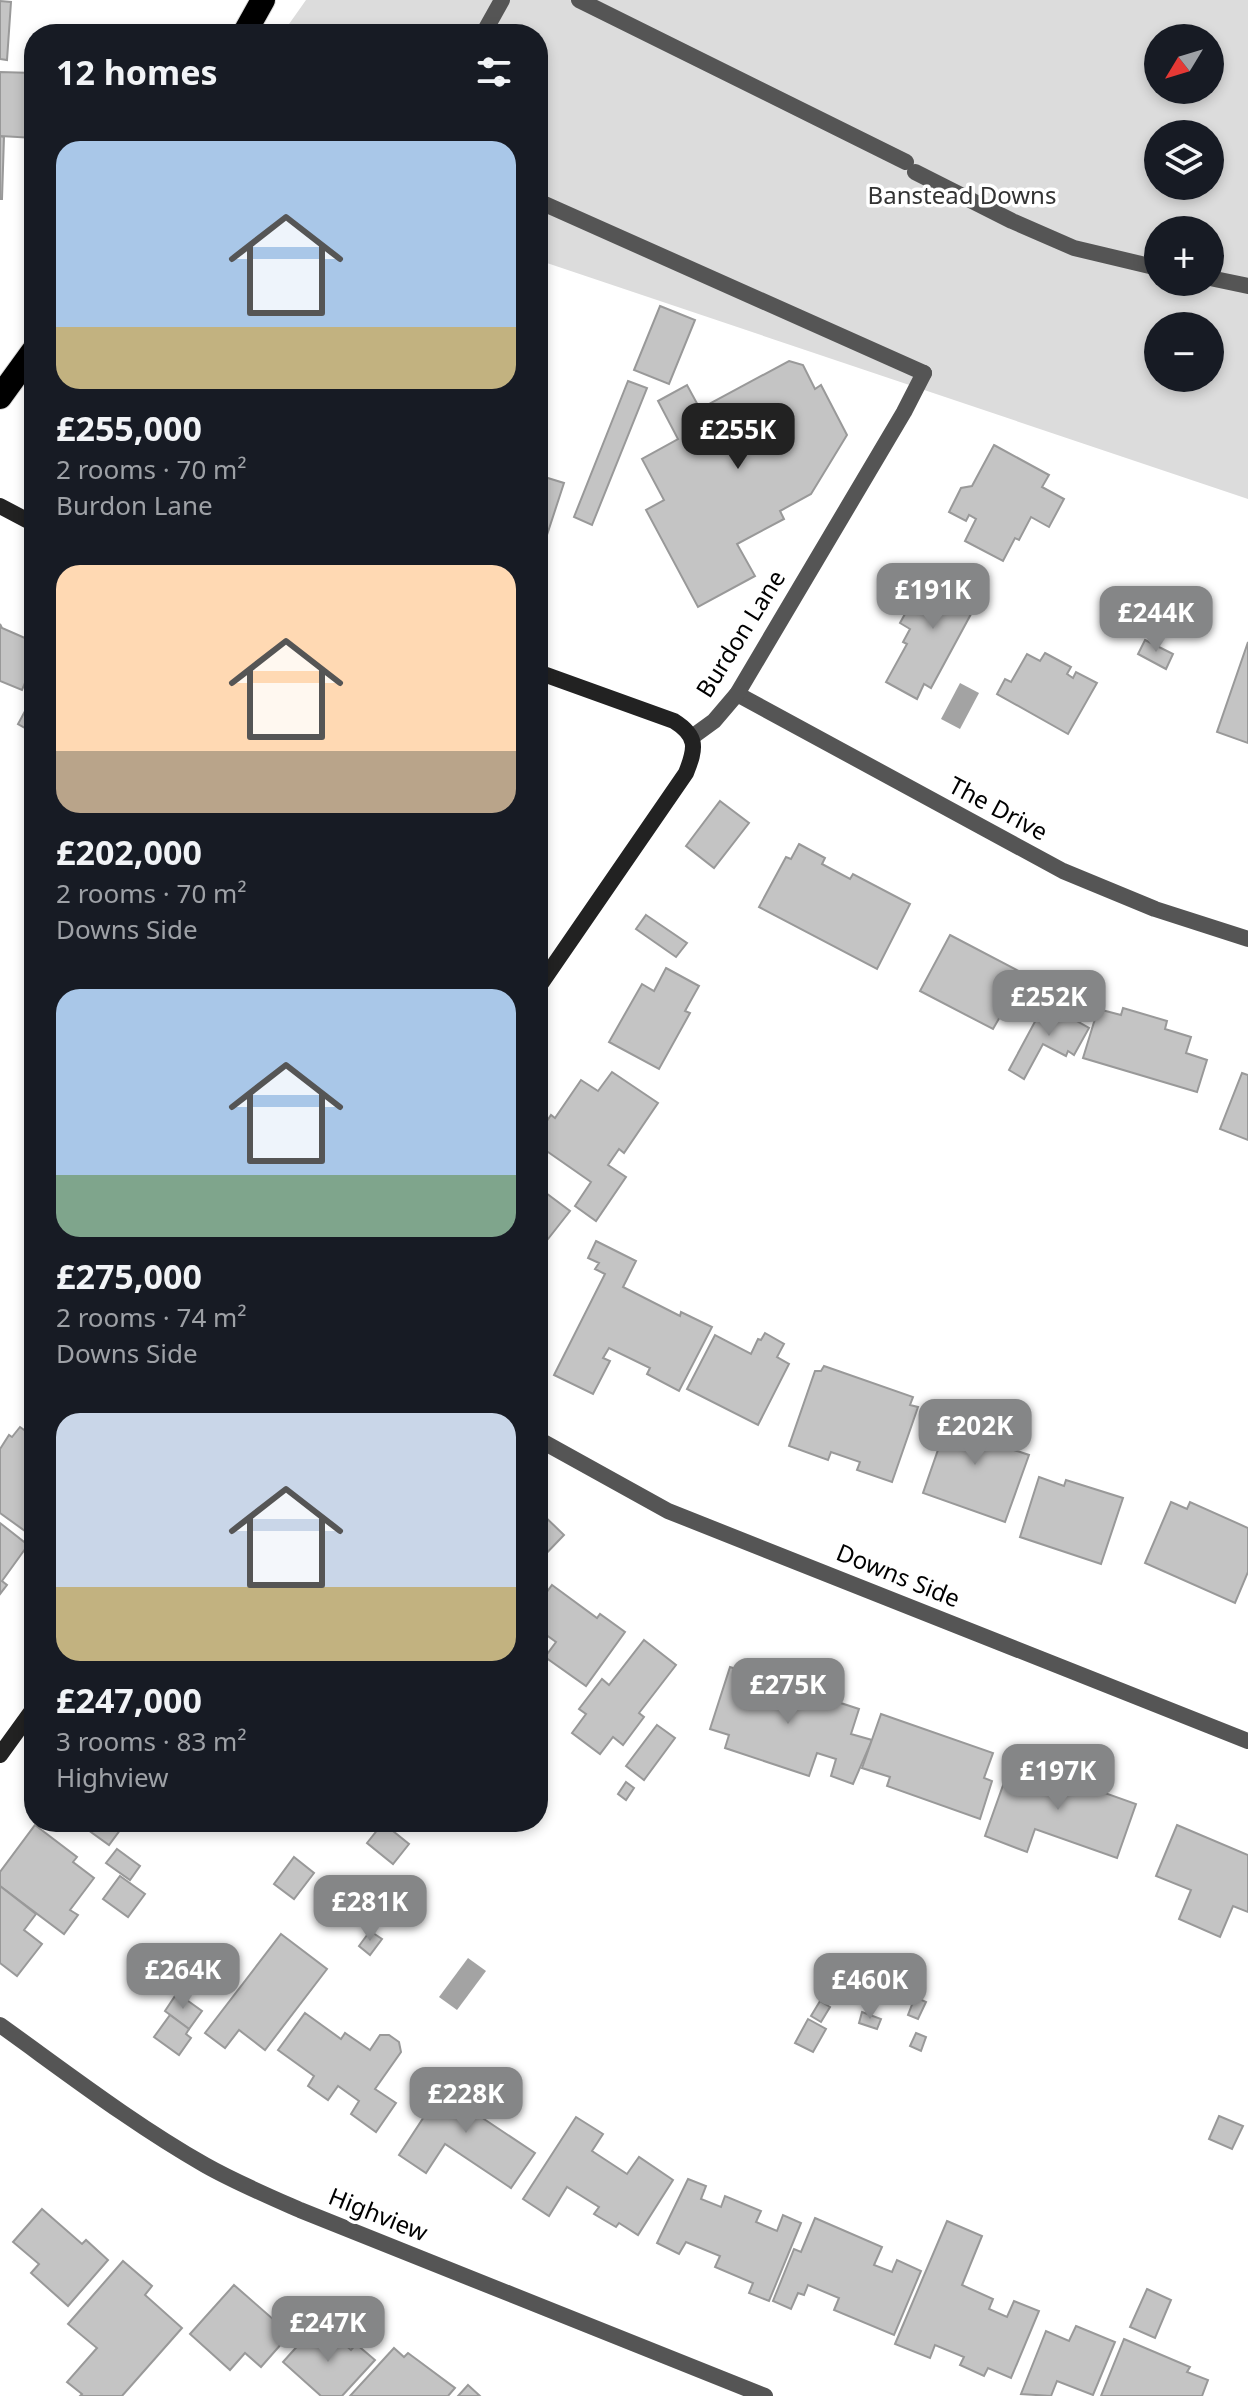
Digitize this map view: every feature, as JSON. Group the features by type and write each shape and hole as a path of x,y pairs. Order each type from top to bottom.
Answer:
{"highway":[{"path":"250,24 263,0"},
{"path":"0,397 24,364"}],"street":[{"path":"489,24 502,0"},
{"path":"579,0 911,167 1023,227 1099,256 1144,265"},
{"name":"Burdon Lane","path":"548,205 924,373 737,694 714,721 692,737"},
{"path":"1224,281 1248,286"},
{"path":"0,506 24,519"},
{"path":"548,676 674,721 692,737 694,754 686,773 548,973"},
{"name":"The Drive","path":"737,694 1063,871 1155,909 1248,939"},
{"name":"Downs Side","path":"548,1445 668,1511 1248,1741"},
{"path":"0,1755 24,1722"},
{"name":"Highview","path":"0,2025 205,2165 300,2210 758,2395"}],"green space":[{"name":"Banstead Downs","path":"306,0 1248,0 1248,499 548,263 548,24 289,24"}],"shaded area":[{"path":"960,683 979,693 960,729 941,719"},
{"path":"468,1958 486,1971 457,2010 439,1997"}],"building":[{"path":"0,1 11,2 7,60 0,59"},
{"path":"0,72 24,73 24,137 0,136"},
{"path":"0,136 4,137 2,199 0,199"},
{"path":"660,306 695,320 669,384 634,370"},
{"path":"789,361 803,365 815,389 821,385 847,435 811,494 780,511 784,519 737,544 755,576 698,607 646,510 664,500 642,459 678,439 658,401 687,385 700,409"},
{"path":"628,381 647,388 592,525 574,517"},
{"path":"994,445 1049,475 1042,487 1064,499 1049,527 1031,517 1003,561 965,541 976,519 969,515 966,521 949,512 961,488 972,486"},
{"path":"548,478 564,483 548,532"},
{"path":"970,573 982,580 984,590 931,688 924,684 917,699 886,682 907,644 903,642 910,629 900,623 927,574 956,590 964,576"},
{"path":"0,624 2,628 24,638 24,685 22,690 0,681"},
{"path":"1145,640 1173,654 1166,669 1138,654"},
{"path":"1248,642 1248,743 1217,732"},
{"path":"1045,653 1071,667 1067,674 1073,678 1076,672 1097,683 1068,734 997,694 1005,679 1011,682 1027,654 1040,661"},
{"path":"24,713 24,727 18,724"},
{"path":"720,801 749,823 714,868 686,846"},
{"path":"799,844 825,858 822,864 850,879 853,874 910,904 877,969 759,907 786,857 791,859"},
{"path":"646,915 687,943 676,957 636,929"},
{"path":"950,935 1032,978 1010,1020 1001,1015 993,1029 920,991"},
{"path":"666,968 699,986 685,1011 690,1013 659,1069 609,1042 642,984 654,991"},
{"path":"1045,1003 1089,1028 1074,1055 1068,1051 1066,1056 1043,1044 1024,1079 1009,1070"},
{"path":"1123,1008 1167,1021 1165,1029 1191,1037 1186,1053 1207,1060 1197,1092 1083,1058 1098,1009 1121,1015"},
{"path":"612,1072 658,1103 624,1153 619,1149 608,1165 626,1177 596,1221 575,1206 591,1182 548,1152 548,1119 551,1115 555,1118 581,1080 598,1091"},
{"path":"1242,1073 1248,1075 1248,1140 1220,1129"},
{"path":"548,1194 570,1211 548,1239"},
{"path":"596,1241 636,1261 623,1287 680,1316 681,1312 712,1327 679,1391 647,1374 650,1368 609,1348 603,1358 610,1361 593,1394 554,1375 605,1274 595,1269 599,1263 588,1258"},
{"path":"765,1333 784,1344 777,1357 789,1364 758,1425 687,1389 715,1335 751,1354 758,1339 761,1340"},
{"path":"824,1366 913,1397 910,1405 918,1407 892,1482 857,1470 860,1462 831,1452 828,1460 789,1446 815,1371 821,1371"},
{"path":"955,1401 987,1412 978,1438 1029,1455 1005,1522 923,1493"},
{"path":"20,1427 24,1430 24,1530 0,1513 0,1449 9,1435 12,1437"},
{"path":"1039,1477 1064,1486 1066,1480 1123,1498 1101,1564 1020,1537"},
{"path":"1171,1502 1187,1509 1190,1502 1248,1528 1248,1572 1235,1603 1145,1563"},
{"path":"548,1520 564,1535 548,1552"},
{"path":"0,1523 24,1542 24,1551 2,1581 7,1585 0,1594"},
{"path":"552,1585 597,1618 600,1614 625,1632 586,1686 548,1659 548,1653 556,1642 548,1636 548,1590"},
{"path":"644,1640 676,1665 639,1713 644,1717 623,1745 613,1737 600,1754 572,1733 586,1714 579,1709 602,1679 609,1685"},
{"path":"730,1667 859,1709 851,1734 872,1740 853,1784 831,1776 836,1759 817,1753 809,1776 725,1748 729,1735 710,1729"},
{"path":"881,1714 993,1753 984,1778 992,1781 980,1819 887,1786 890,1777 862,1768"},
{"path":"657,1725 675,1738 644,1780 626,1766"},
{"path":"1012,1760 1136,1804 1117,1858 1035,1829 1027,1852 985,1836"},
{"path":"626,1782 634,1788 626,1800 618,1794"},
{"path":"1177,1825 1248,1855 1248,1912 1233,1906 1220,1937 1179,1919 1191,1890 1156,1876"},
{"path":"30,1832 44,1832 77,1857 73,1862 94,1878 70,1910 78,1915 64,1934 0,1886 0,1872"},
{"path":"91,1832 119,1832 109,1845"},
{"path":"376,1832 394,1832 409,1844 393,1864 367,1843"},
{"path":"117,1849 140,1866 130,1880 106,1863"},
{"path":"294,1857 314,1873 294,1899 274,1884"},
{"path":"120,1876 145,1894 128,1917 103,1899"},
{"path":"0,1886 36,1914 24,1930 42,1944 17,1976 0,1963"},
{"path":"370,1931 382,1939 370,1955 359,1946"},
{"path":"281,1934 327,1969 265,2050 239,2030 225,2048 205,2033"},
{"path":"177,1993 202,2011 189,2029 165,2011"},
{"path":"915,1997 926,2002 918,2019 908,2015"},
{"path":"820,2001 830,2007 821,2022 811,2016"},
{"path":"862,2012 881,2019 877,2029 859,2023"},
{"path":"305,2013 341,2039 345,2033 370,2050 380,2035 389,2035 399,2042 401,2052 375,2089 396,2103 376,2132 351,2114 359,2101 338,2086 328,2100 308,2086 314,2076 278,2050"},
{"path":"170,2015 189,2029 186,2034 191,2038 179,2055 154,2037"},
{"path":"808,2019 826,2029 813,2052 795,2043"},
{"path":"916,2033 926,2037 921,2051 910,2046"},
{"path":"452,2074 489,2099 478,2115 535,2153 511,2188 445,2144 426,2173 399,2155"},
{"path":"1219,2116 1243,2126 1232,2149 1209,2139"},
{"path":"576,2117 603,2134 592,2151 627,2174 639,2157 673,2180 638,2235 619,2223 616,2227 594,2214 599,2207 567,2187 549,2216 523,2199"},
{"path":"688,2179 706,2186 701,2199 721,2207 725,2196 761,2211 756,2222 777,2231 783,2215 801,2223 769,2301 749,2293 753,2283 715,2267 720,2256 686,2242 679,2254 657,2243"},
{"path":"42,2209 82,2244 86,2240 108,2260 68,2306 31,2273 39,2264 13,2242"},
{"path":"815,2218 882,2247 874,2265 892,2272 897,2260 921,2271 894,2335 834,2310 839,2298 808,2285 804,2295 798,2293 791,2309 773,2301 794,2249 801,2252"},
{"path":"947,2221 982,2236 962,2285 993,2299 989,2309 1007,2317 1014,2301 1039,2311 1011,2378 988,2368 984,2376 960,2365 964,2357 935,2345 930,2358 895,2344"},
{"path":"123,2261 152,2286 145,2295 182,2328 122,2396 80,2396 82,2394 67,2382 97,2348 68,2324"},
{"path":"234,2285 290,2334 261,2367 245,2353 230,2370 190,2334"},
{"path":"1147,2289 1171,2300 1155,2338 1130,2327"},
{"path":"1076,2326 1115,2342 1093,2395 1057,2381 1051,2396 1021,2394 1046,2331 1069,2341"},
{"path":"327,2328 351,2350 356,2344 375,2360 342,2396 321,2396 283,2362 311,2331 318,2337"},
{"path":"1124,2339 1190,2367 1187,2372 1208,2380 1202,2396 1101,2396"},
{"path":"394,2348 404,2357 408,2353 455,2388 448,2396 350,2396"},
{"path":"468,2385 480,2396 458,2396"}]}
